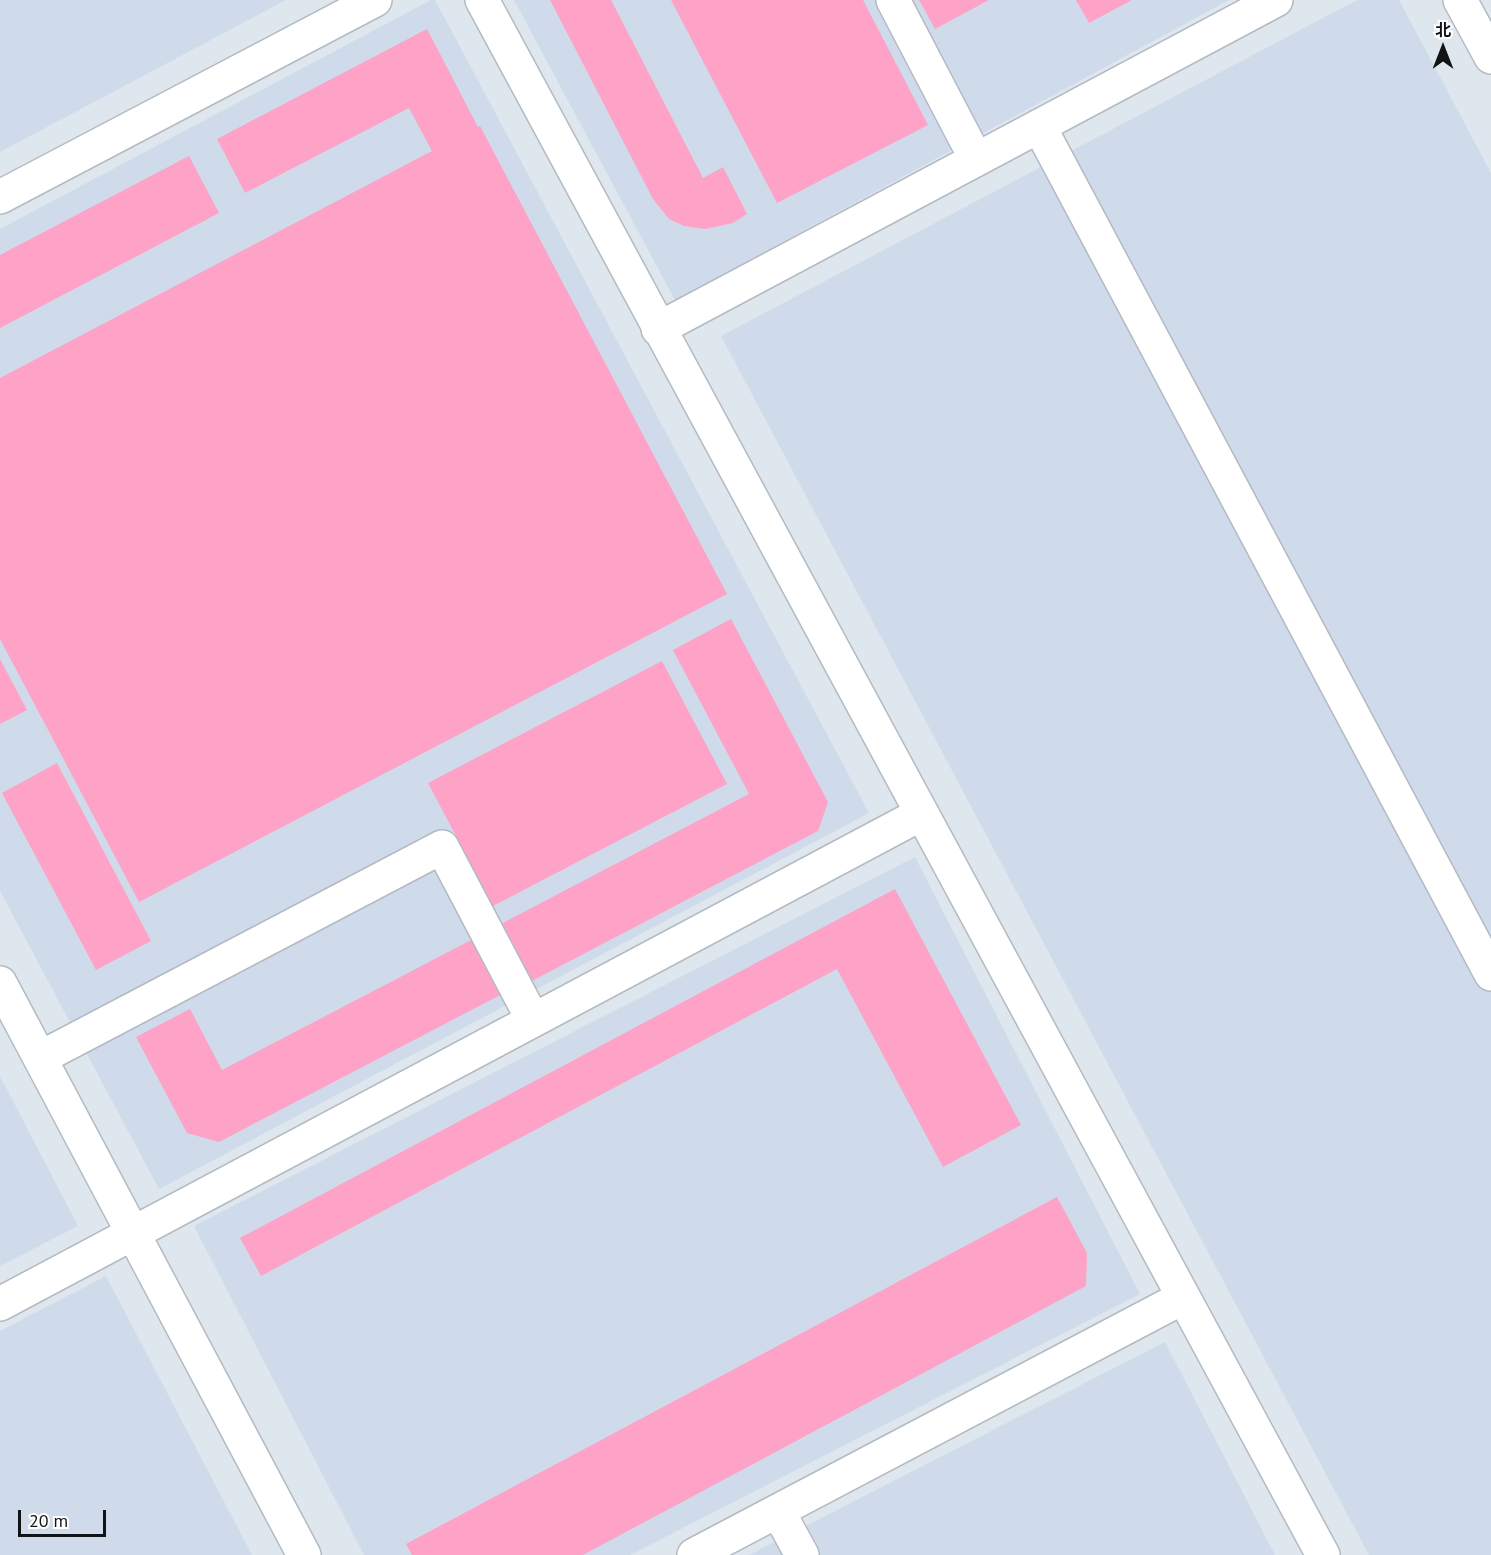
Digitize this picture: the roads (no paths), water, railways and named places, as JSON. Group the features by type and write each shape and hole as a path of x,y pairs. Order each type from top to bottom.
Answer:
{"street":[{"path":"0,197 375,0"},
{"path":"482,0 1323,1555"},
{"path":"893,0 976,159"},
{"path":"658,329 1276,0"},
{"path":"1460,0 1491,57"},
{"path":"1039,126 1491,974"},
{"path":"0,1304 921,814"},
{"path":"40,1058 442,847 533,1020"},
{"path":"0,983 304,1555"},
{"path":"694,1555 1182,1298"},
{"path":"778,1510 802,1555"}]}
